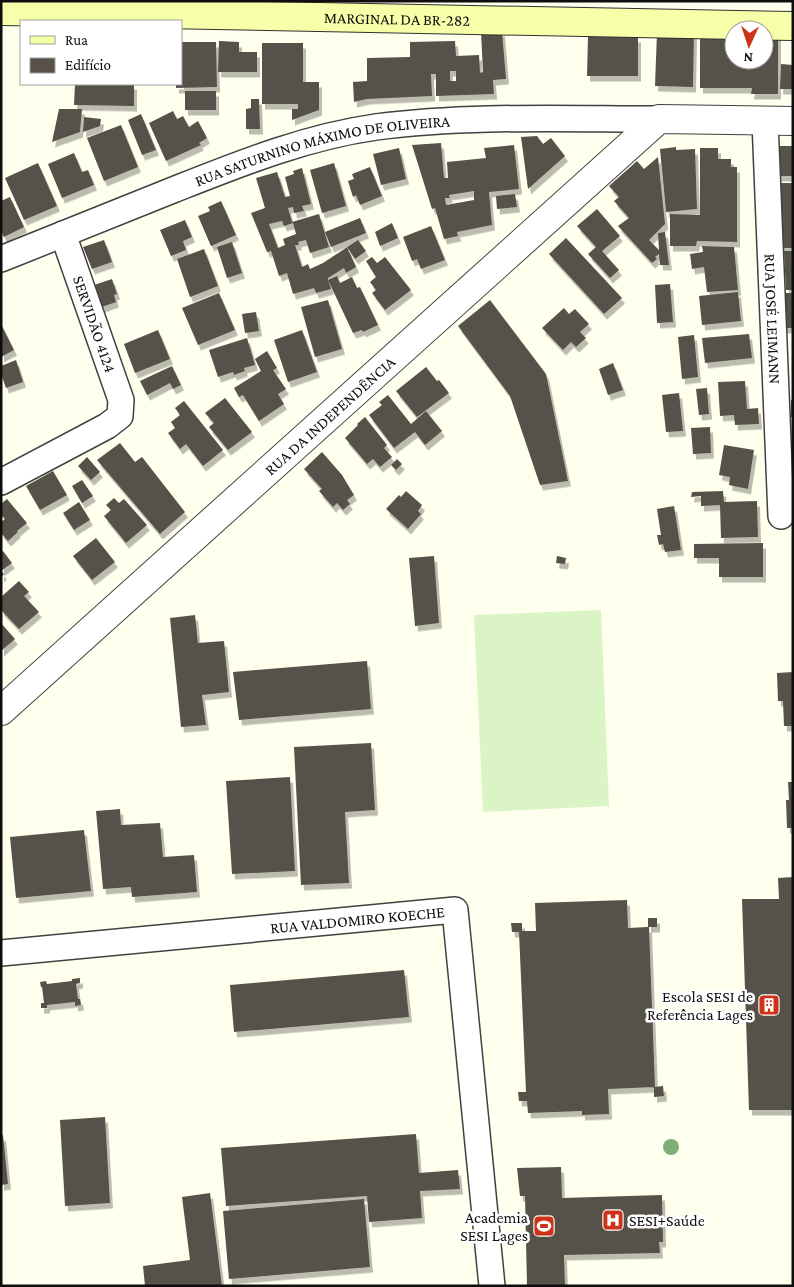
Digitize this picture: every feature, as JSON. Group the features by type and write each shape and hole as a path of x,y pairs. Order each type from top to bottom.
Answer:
{"main road":[{"name":"MARGINAL DA BR-282","path":"1,11 793,26"}],"street":[{"name":"RUA SATURNINO MÁXIMO DE OLIVEIRA","path":"1,259 248,160 312,141 374,128 439,122 511,119 659,119"},
{"path":"659,119 793,121"},
{"name":"RUA DA INDEPENDÊNCIA","path":"1,710 659,119"},
{"name":"RUA JOSÉ LEIMANN","path":"765,121 783,343 781,516"},
{"name":"SERVIDÃO 4124","path":"1,482 107,426 120,416 121,400 63,234"},
{"name":"RUA VALDOMIRO KOECHE","path":"1,953 455,910 492,1286"}],"green space":[{"path":"601,610 609,806 483,812 474,615"}],"building":[{"path":"502,31 506,79 493,80 494,94 436,96 436,74 431,74 432,96 367,99 354,102 353,82 367,81 367,58 410,57 410,42 455,41 456,56 479,55 480,73 483,72 481,32","holes":["450,71 456,71 456,81 450,81"]},
{"path":"657,32 694,32 693,87 655,86"},
{"path":"700,33 724,34 724,70 774,70 774,34 778,34 778,94 751,94 752,88 700,88"},
{"path":"588,36 638,37 638,76 587,76"},
{"path":"219,41 239,42 239,52 257,52 257,72 218,72"},
{"path":"182,42 216,42 217,87 176,88 176,85 182,85"},
{"path":"262,43 303,43 303,82 319,82 319,110 292,120 292,109 298,109 298,104 262,104"},
{"path":"781,64 793,65 793,89 780,89"},
{"path":"75,85 134,85 134,106 74,105"},
{"path":"185,91 216,91 216,110 185,110"},
{"path":"251,99 259,99 260,129 246,129 246,109 251,108"},
{"path":"59,109 82,109 80,132 52,142"},
{"path":"173,111 177,119 183,116 189,127 198,121 207,138 199,143 201,145 166,161 149,123"},
{"path":"141,114 156,150 142,155 128,120"},
{"path":"84,117 101,119 100,126 83,132"},
{"path":"121,125 138,167 104,181 87,138"},
{"path":"537,136 543,144 551,138 565,156 528,189 521,137"},
{"path":"441,143 444,178 448,178 447,162 486,158 484,148 514,145 519,189 489,192 492,225 457,232 458,236 444,239 435,208 432,209 412,145","holes":["474,191 474,200 446,205 445,198 450,198 449,195"]},
{"path":"774,146 793,146 793,176 775,176"},
{"path":"676,147 676,150 695,149 697,209 666,212 660,149"},
{"path":"399,148 406,179 381,185 373,154"},
{"path":"700,148 718,148 718,159 731,159 731,167 737,167 737,242 697,241 696,246 670,246 670,214 700,215"},
{"path":"74,153 82,172 88,170 94,185 62,198 48,164"},
{"path":"658,157 665,224 649,240 659,250 658,233 665,232 669,265 660,265 659,254 652,263 618,226 629,218 614,201 619,197 609,186 637,161 644,169"},
{"path":"38,163 57,206 24,220 5,178"},
{"path":"334,163 346,206 322,213 310,170"},
{"path":"370,167 382,196 360,205 356,195 353,197 348,181 354,179 352,174"},
{"path":"302,168 311,204 302,206 304,211 294,213 293,207 288,208 292,222 319,214 329,247 310,253 306,240 298,242 299,245 295,245 302,267 308,264 310,269 347,247 356,267 346,273 344,268 328,278 331,289 316,293 314,288 293,294 287,273 279,276 271,251 267,252 251,213 265,208 256,178 277,172 285,197 290,196 285,177 294,174 293,171","holes":["282,221 284,226 293,223 296,234 283,239 285,245 278,248 269,224"]},
{"path":"777,183 793,183 793,248 780,248"},
{"path":"515,194 517,207 497,209 496,196"},
{"path":"10,197 24,227 4,237 1,231 1,201"},
{"path":"221,201 236,235 211,246 198,216 210,211 208,207"},
{"path":"597,209 620,236 602,251 619,270 610,278 588,254 596,247 577,226"},
{"path":"360,218 366,233 331,247 325,232"},
{"path":"185,220 192,237 183,241 186,250 171,256 160,230"},
{"path":"392,223 398,238 380,246 375,232"},
{"path":"431,226 445,260 421,269 417,259 412,261 403,237"},
{"path":"566,238 622,298 604,314 549,254"},
{"path":"104,240 112,262 92,269 83,247"},
{"path":"358,240 366,251 355,259 347,247"},
{"path":"232,242 242,273 227,278 217,247"},
{"path":"702,246 734,247 738,290 707,292 704,267 692,269 690,254 703,252"},
{"path":"204,249 218,286 190,297 177,259"},
{"path":"784,251 793,251 793,290 786,290"},
{"path":"372,257 377,263 385,257 411,290 385,310 372,293 376,290 370,282 376,277 366,261"},
{"path":"337,276 340,283 352,277 357,288 360,287 378,325 363,332 362,330 353,333 328,280"},
{"path":"112,279 117,294 114,295 116,302 102,307 94,285"},
{"path":"670,284 673,322 657,323 655,285"},
{"path":"738,292 741,321 702,325 699,296"},
{"path":"219,293 235,330 198,345 182,308"},
{"path":"783,293 793,293 793,328 784,328"},
{"path":"328,300 342,349 315,357 301,307"},
{"path":"490,300 546,374 568,481 540,485 510,396 458,326"},
{"path":"564,308 569,314 575,309 589,324 580,332 586,338 576,347 571,342 563,350 542,328"},
{"path":"256,312 259,331 245,333 242,314"},
{"path":"1,324 14,350 1,357"},
{"path":"158,330 170,359 135,373 124,344"},
{"path":"302,330 317,372 288,382 274,340"},
{"path":"749,334 752,358 705,363 702,338"},
{"path":"694,335 698,377 682,379 678,337"},
{"path":"247,338 255,365 244,368 245,371 234,375 233,372 218,377 209,350"},
{"path":"267,351 277,368 273,370 286,389 278,394 284,404 259,421 243,395 239,397 234,388 261,371 255,359"},
{"path":"16,360 23,382 6,388 1,374 1,366"},
{"path":"613,363 623,390 608,395 599,369"},
{"path":"172,366 181,385 173,389 170,383 147,395 140,381"},
{"path":"426,367 449,393 417,417 396,391"},
{"path":"745,381 747,409 758,408 759,424 735,425 734,415 720,416 718,382"},
{"path":"707,388 709,414 699,415 696,389"},
{"path":"679,393 683,431 666,432 662,395"},
{"path":"388,395 411,424 426,411 442,431 425,445 415,432 394,448 369,415 382,405 379,402"},
{"path":"225,398 252,432 228,450 209,427 214,423 205,413"},
{"path":"791,400 793,400 793,417 791,417"},
{"path":"184,401 223,450 203,466 186,444 180,449 168,433 175,428 171,422 180,415 175,408"},
{"path":"365,417 387,445 384,448 392,457 380,467 373,459 367,464 345,438"},
{"path":"710,427 711,453 693,454 691,428"},
{"path":"120,443 135,462 142,457 185,512 160,534 97,460"},
{"path":"724,445 754,450 748,489 729,485 730,477 719,475"},
{"path":"322,452 342,475 354,495 347,500 350,504 343,510 337,503 333,507 319,491 322,489 304,469"},
{"path":"87,457 100,472 91,480 78,466"},
{"path":"397,459 402,464 396,470 391,465"},
{"path":"53,471 67,495 40,510 26,486"},
{"path":"82,480 93,496 82,503 72,486"},
{"path":"406,491 422,505 418,511 421,514 408,529 386,509 399,495 401,497"},
{"path":"723,491 724,502 757,501 758,537 721,538 720,505 701,506 701,496 691,497 692,492"},
{"path":"114,498 119,503 124,499 147,525 126,543 104,516 111,510 106,505"},
{"path":"7,499 27,523 8,541 1,533 1,522 5,519 1,515 1,504"},
{"path":"79,502 90,520 74,530 63,513"},
{"path":"674,506 681,550 665,552 663,544 659,545 657,535 661,535 657,509"},
{"path":"96,538 115,562 92,580 73,556"},
{"path":"763,543 763,577 719,577 719,558 694,558 694,544"},
{"path":"3,551 12,563 1,571 1,552"},
{"path":"434,556 439,623 415,626 409,558"},
{"path":"557,556 566,558 565,564 556,563"},
{"path":"19,581 29,592 24,596 39,612 19,629 1,610 1,597"},
{"path":"195,615 198,643 224,641 229,692 202,695 206,725 181,727 170,618"},
{"path":"1,623 15,639 1,651"},
{"path":"367,661 371,709 239,720 233,672"},
{"path":"793,672 793,726 784,726 783,701 778,701 777,673"},
{"path":"371,743 375,810 345,812 349,883 301,885 294,747"},
{"path":"290,777 295,871 232,874 226,781"},
{"path":"788,782 793,782 793,828 787,828 786,800 789,800"},
{"path":"120,809 121,825 160,823 163,857 194,855 197,892 132,897 131,887 103,889 96,811"},
{"path":"84,830 91,891 16,898 10,837"},
{"name":"Escola SESI de Referência Lages","path":"793,877 793,1110 749,1110 742,899 779,899 778,878"},
{"path":"627,900 628,928 648,927 648,918 657,918 657,927 649,927 655,1087 608,1089 609,1114 582,1115 582,1111 528,1113 527,1101 519,1101 518,1092 526,1092 519,932 512,932 511,923 522,923 522,931 536,931 535,903"},
{"path":"404,970 409,1017 234,1032 230,985"},
{"path":"80,978 80,983 76,984 78,999 80,999 81,1005 75,1006 75,1002 47,1005 47,1008 41,1008 41,1003 44,1003 40,982 46,981 47,984 72,981 72,979"},
{"path":"663,1086 664,1096 654,1097 654,1087"},
{"path":"105,1117 110,1203 65,1206 60,1120"},
{"path":"416,1134 419,1173 458,1170 460,1189 420,1191 422,1218 369,1222 367,1196 226,1206 221,1148"},
{"path":"3,1135 8,1184 1,1185 1,1136"},
{"path":"561,1167 562,1198 662,1195 663,1242 659,1242 660,1253 564,1255 565,1286 527,1286 525,1196 520,1196 517,1168"},
{"path":"210,1193 222,1286 145,1286 143,1266 190,1260 182,1197"},
{"path":"364,1199 370,1267 229,1279 223,1211"}],"place":[{"name":"Escola SESI de Referência Lages","path":"769,1005"},
{"name":"SESI+Saúde","path":"613,1220"},
{"name":"Academia SESI Lages","path":"544,1226"}]}
